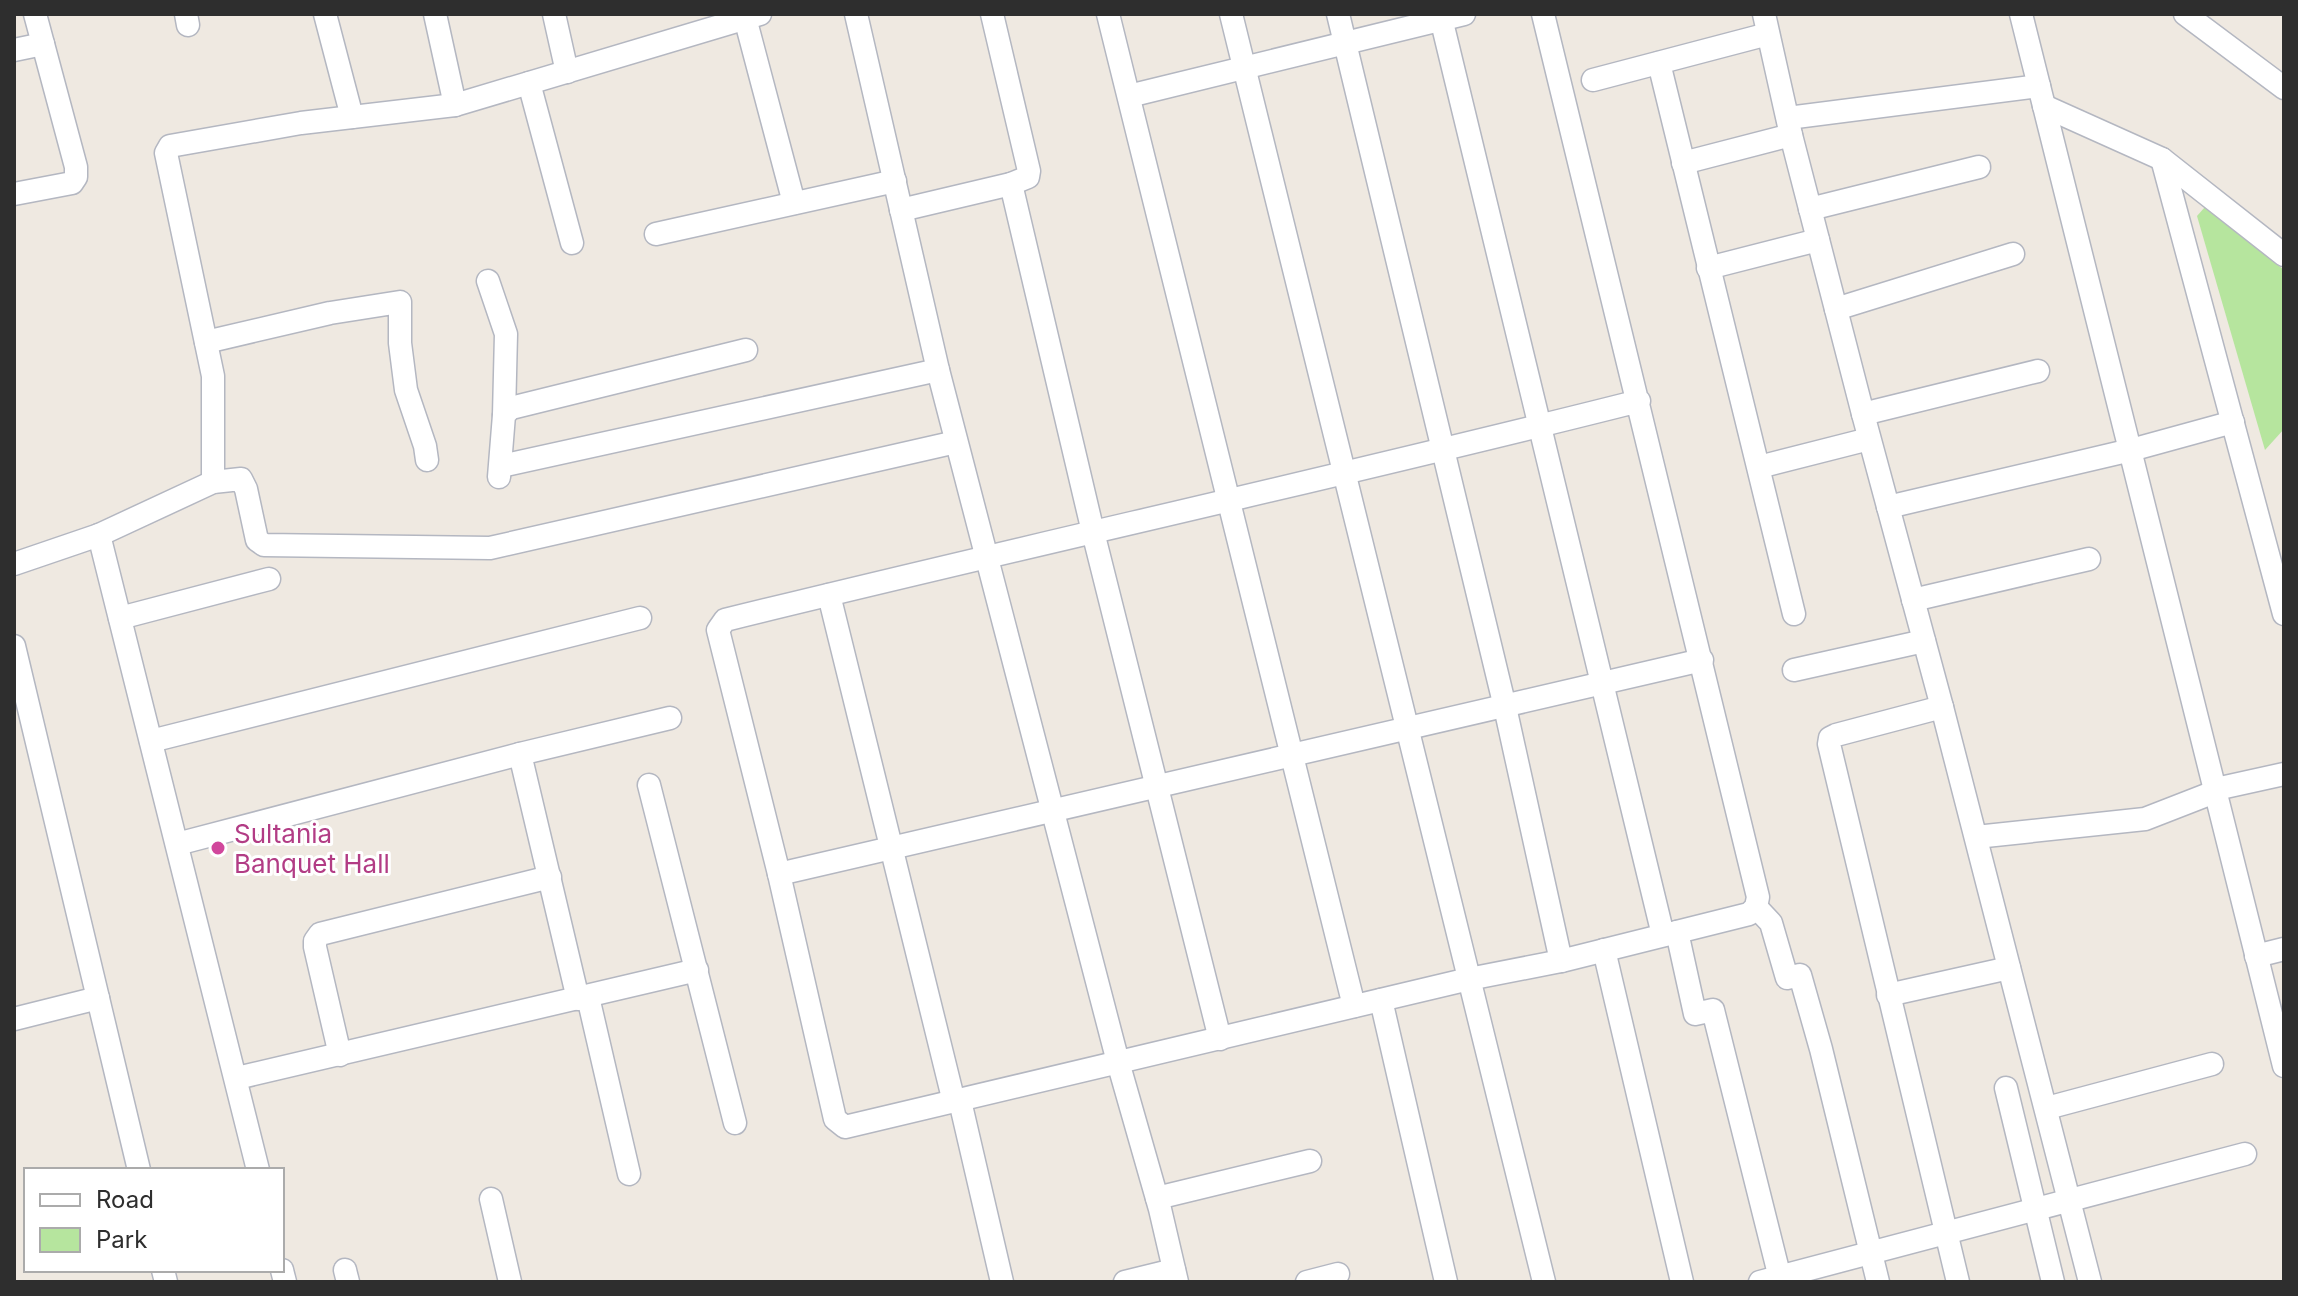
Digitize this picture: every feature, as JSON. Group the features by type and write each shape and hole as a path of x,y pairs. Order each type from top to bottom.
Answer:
{"street":[{"path":"14,194 72,183 76,177 76,167 35,14"},
{"path":"325,14 352,117"},
{"path":"435,14 455,105"},
{"path":"554,14 567,72"},
{"path":"856,14 956,442 1176,1276 1125,1282"},
{"path":"901,210 1025,180 1029,171 992,14"},
{"path":"1108,14 1354,1006"},
{"path":"1231,14 1544,1282"},
{"path":"1338,14 1505,707 1561,961"},
{"path":"1129,96 1440,17 1464,14"},
{"path":"1543,14 1639,401 1702,660 1758,897 1756,907 1749,914 1561,961 1469,979 957,1102 845,1127 839,1125 835,1119 779,874 718,630 725,620 1639,401"},
{"path":"2021,14 2284,1066"},
{"path":"2185,14 2284,88"},
{"path":"213,482 213,376 166,153 170,146 352,117 455,105 750,15 794,203"},
{"path":"1440,17 1601,685 1695,1014 1713,1010 1773,1280 2245,1154"},
{"path":"1593,80 1659,63 1766,24 1789,127 1869,439 1942,707 2090,1282"},
{"path":"14,50 43,44"},
{"path":"1659,63 1794,614"},
{"path":"529,83 572,243"},
{"path":"1683,163 1789,127 2041,96 2162,159 2284,255"},
{"path":"2162,159 2284,614"},
{"path":"1810,209 1979,167"},
{"path":"656,234 895,181"},
{"path":"1011,184 1155,786 1220,1039"},
{"path":"1708,268 1818,240"},
{"path":"1836,309 2013,254"},
{"path":"488,281 506,334 500,472 938,370"},
{"path":"206,342 397,300 400,302 400,343 406,390 427,460"},
{"path":"504,415 511,408 746,350"},
{"path":"1863,414 2038,371"},
{"path":"1888,507 2131,450 2233,422"},
{"path":"1759,467 1869,439"},
{"path":"14,564 99,535 213,482 241,479 257,540 264,545 490,548 956,442"},
{"path":"99,535 258,1168"},
{"path":"1913,600 2089,559"},
{"path":"120,618 269,579"},
{"path":"829,595 1002,1282"},
{"path":"151,741 640,618"},
{"path":"1794,670 1924,641"},
{"path":"14,646 139,1168"},
{"path":"779,874 1702,660"},
{"path":"1942,707 1836,735 1830,738 1829,744 1958,1282"},
{"path":"177,844 670,718"},
{"path":"520,754 629,1174"},
{"path":"1976,837 2145,819 2217,790 2284,774"},
{"path":"649,785 735,1123"},
{"path":"340,1055 315,947 320,934 550,877"},
{"path":"1756,907 1771,923 1787,978 1800,975 1878,1282"},
{"path":"2256,956 2284,949"},
{"path":"1604,950 1682,1282"},
{"path":"1888,995 2009,968"},
{"path":"237,1078 697,970"},
{"path":"14,1019 98,998"},
{"path":"1381,1000 1446,1282"},
{"path":"2047,1108 2212,1064"},
{"path":"2006,1088 2053,1282"},
{"path":"1157,1198 1310,1161"},
{"path":"491,1199 510,1282"},
{"path":"1307,1282 1338,1274"}],"green space":[{"path":"2205,207 2284,270 2284,429 2265,450 2197,216"}],"place":[{"name":"Sultania Banquet Hall","path":"218,848"}]}
